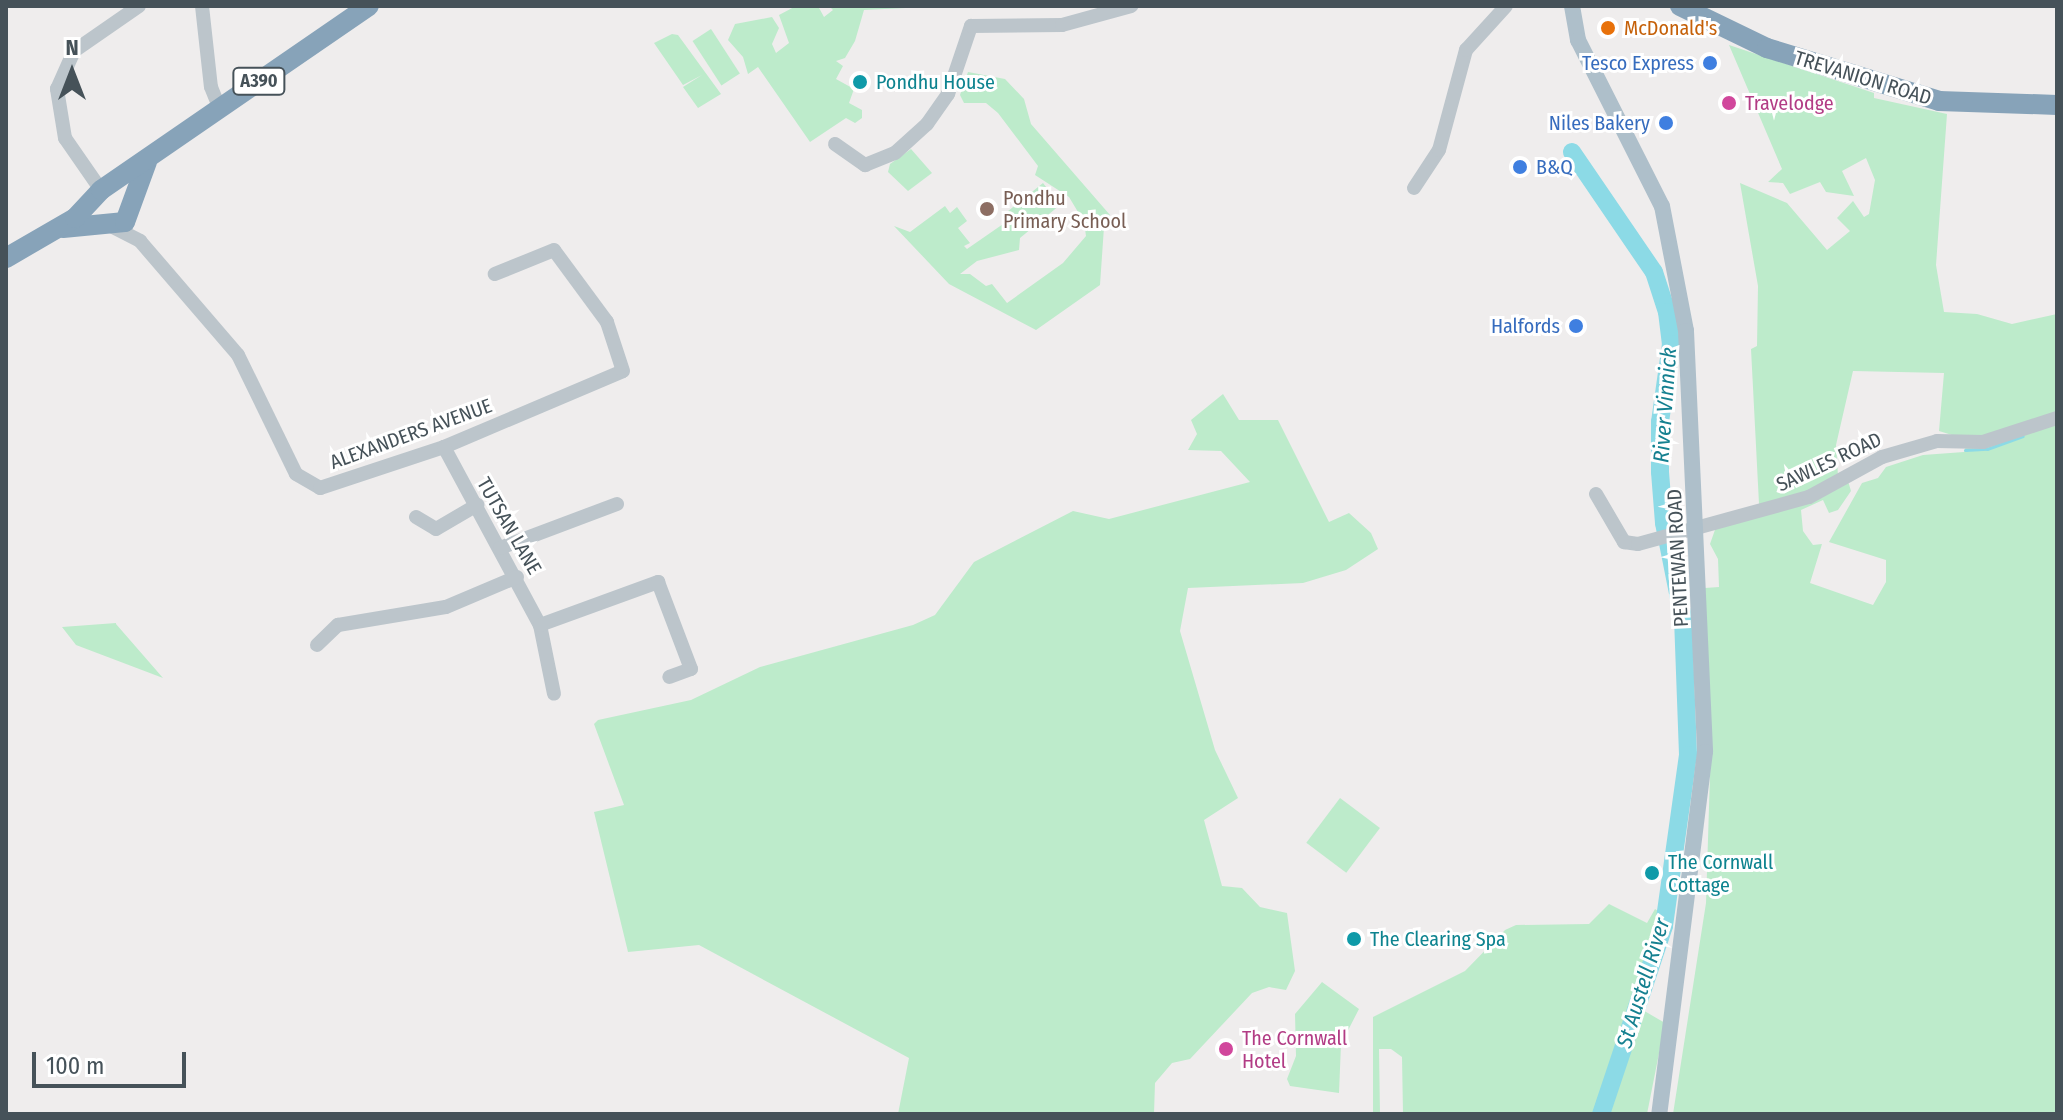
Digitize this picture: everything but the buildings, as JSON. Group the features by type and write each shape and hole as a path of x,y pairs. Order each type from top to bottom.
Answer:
{"highway":[{"name":"A390","path":"6,258 55,229 150,157 369,6"},
{"name":"TREVANION ROAD","path":"1680,6 1780,52 1939,101 2057,105"},
{"path":"132,207 124,190 101,193 94,214 107,225 125,222 132,207 150,157"},
{"name":"A390","path":"55,229 107,225"}],"main road":[{"name":"PENTEWAN ROAD","path":"1574,11 1609,105 1657,193 1672,242 1686,331 1705,752 1659,1114"}],"street":[{"path":"101,193 65,138 58,110 60,74 74,51 94,34 139,6"},
{"path":"202,6 211,87 220,109"},
{"path":"835,144 865,165 895,153 927,124 948,94 971,26 1062,25 1131,6"},
{"path":"1414,188 1439,150 1463,57 1488,23 1506,6"},
{"name":"ALEXANDERS AVENUE","path":"132,207 140,241"},
{"name":"ALEXANDERS AVENUE","path":"107,225 140,241 238,355 296,474 320,488 444,447 623,371 607,322 554,250 495,274"},
{"name":"SAWLES ROAD","path":"1596,494 1624,542 1667,537 1809,497 1882,457 1937,441 1983,442 2057,418"},
{"name":"TUTSAN LANE","path":"444,447 517,577 540,625 554,694"},
{"path":"500,548 617,504"},
{"path":"416,517 436,529 477,505"},
{"path":"317,645 338,625 446,607 517,577"},
{"path":"540,625 658,582 691,669 669,677"}],"green space":[{"path":"796,6 818,6 824,17 833,10 829,6 906,8 864,10 855,41 845,58 836,61 843,66 836,79 854,89 849,103 862,110 862,118 855,123 846,118 810,142 758,67 748,74 743,57 728,40 735,24 772,17 779,28 772,44 776,53 789,43 779,15"},
{"path":"711,29 740,73 721,85 693,41"},
{"path":"672,34 678,35 721,94 698,108 683,87 702,75 683,85 654,43"},
{"path":"1729,45 1874,93 1874,98 1947,114 1936,265 1944,312 1977,314 2012,324 2057,314 2057,415 1984,436 1952,435 1939,431 1944,373 1853,371 1836,445 1838,476 1808,495 1759,504 1751,349 1757,346 1758,286 1740,183 1787,203 1827,250 1850,231 1837,218 1853,201 1864,217 1869,214 1875,180 1866,158 1842,171 1854,196 1826,192 1820,182 1790,194 1783,183 1768,182 1782,169"},
{"path":"968,72 1005,79 1024,99 1031,124 1110,215 1104,227 1100,285 1036,330 949,284 894,226 910,232 945,206 950,213 957,207 967,221 958,228 970,243 964,246 967,249 1006,222 1002,216 1043,183 1060,205 1020,238 1019,250 977,261 960,274 970,274 986,286 992,284 1007,303 1063,263 1086,236 1084,222 1069,197 1035,175 1038,166 998,113 986,103 964,103 960,95"},
{"path":"911,149 932,173 908,191 888,172 890,164"},
{"path":"1223,394 1239,420 1278,420 1329,522 1349,513 1371,533 1378,549 1346,570 1303,583 1188,588 1180,631 1215,750 1238,798 1204,820 1222,886 1242,888 1260,907 1287,913 1295,971 1286,990 1269,987 1252,993 1190,1059 1172,1063 1155,1083 1154,1114 898,1114 909,1058 699,945 628,952 594,812 624,805 594,724 598,720 691,700 760,667 913,625 935,615 974,562 1073,511 1109,519 1250,482 1221,451 1188,450 1197,434 1191,420"},
{"path":"2057,422 2057,1114 1673,1114 1706,903 1711,743 1705,588 1719,587 1718,559 1710,544 1716,527 1848,481 1851,491 1838,510 1829,513 1823,500 1801,510 1803,531 1813,545 1822,544 1810,583 1873,605 1886,582 1886,560 1829,542 1862,483 1878,478 1886,467 1923,455 1964,452 1966,446"},
{"path":"116,623 163,678 76,645 62,627"},
{"path":"1340,798 1380,828 1346,873 1306,843"},
{"path":"1609,904 1647,923 1655,909 1661,913 1629,1002 1665,1023 1647,1114 1403,1114 1402,1057 1391,1049 1379,1049 1380,1114 1373,1114 1373,1017 1465,971 1505,930 1516,925 1589,924"},
{"path":"1322,982 1359,1009 1341,1044 1339,1093 1290,1086 1287,1079 1296,1056 1295,1014"}],"waterway":[{"name":"River Vinnick","path":"1572,152 1654,272 1667,312 1671,344 1660,422 1660,472 1664,523 1683,618 1688,755 1664,926 1601,1114"},
{"path":"1965,450 1987,449 2023,436"}],"place":[{"name":"McDonald's","path":"1608,28"},
{"name":"Tesco Express","path":"1710,63"},
{"name":"Pondhu House","path":"860,82"},
{"name":"Travelodge","path":"1729,103"},
{"name":"Niles Bakery","path":"1666,123"},
{"name":"B&Q","path":"1520,167"},
{"name":"Pondhu Primary School","path":"987,209"},
{"name":"Halfords","path":"1576,326"},
{"name":"The Cornwall Cottage","path":"1652,873"},
{"name":"The Clearing Spa","path":"1354,939"},
{"name":"The Cornwall Hotel","path":"1226,1049"}],"water label":[{"name":"St Austell River","path":"1643,983"}]}
